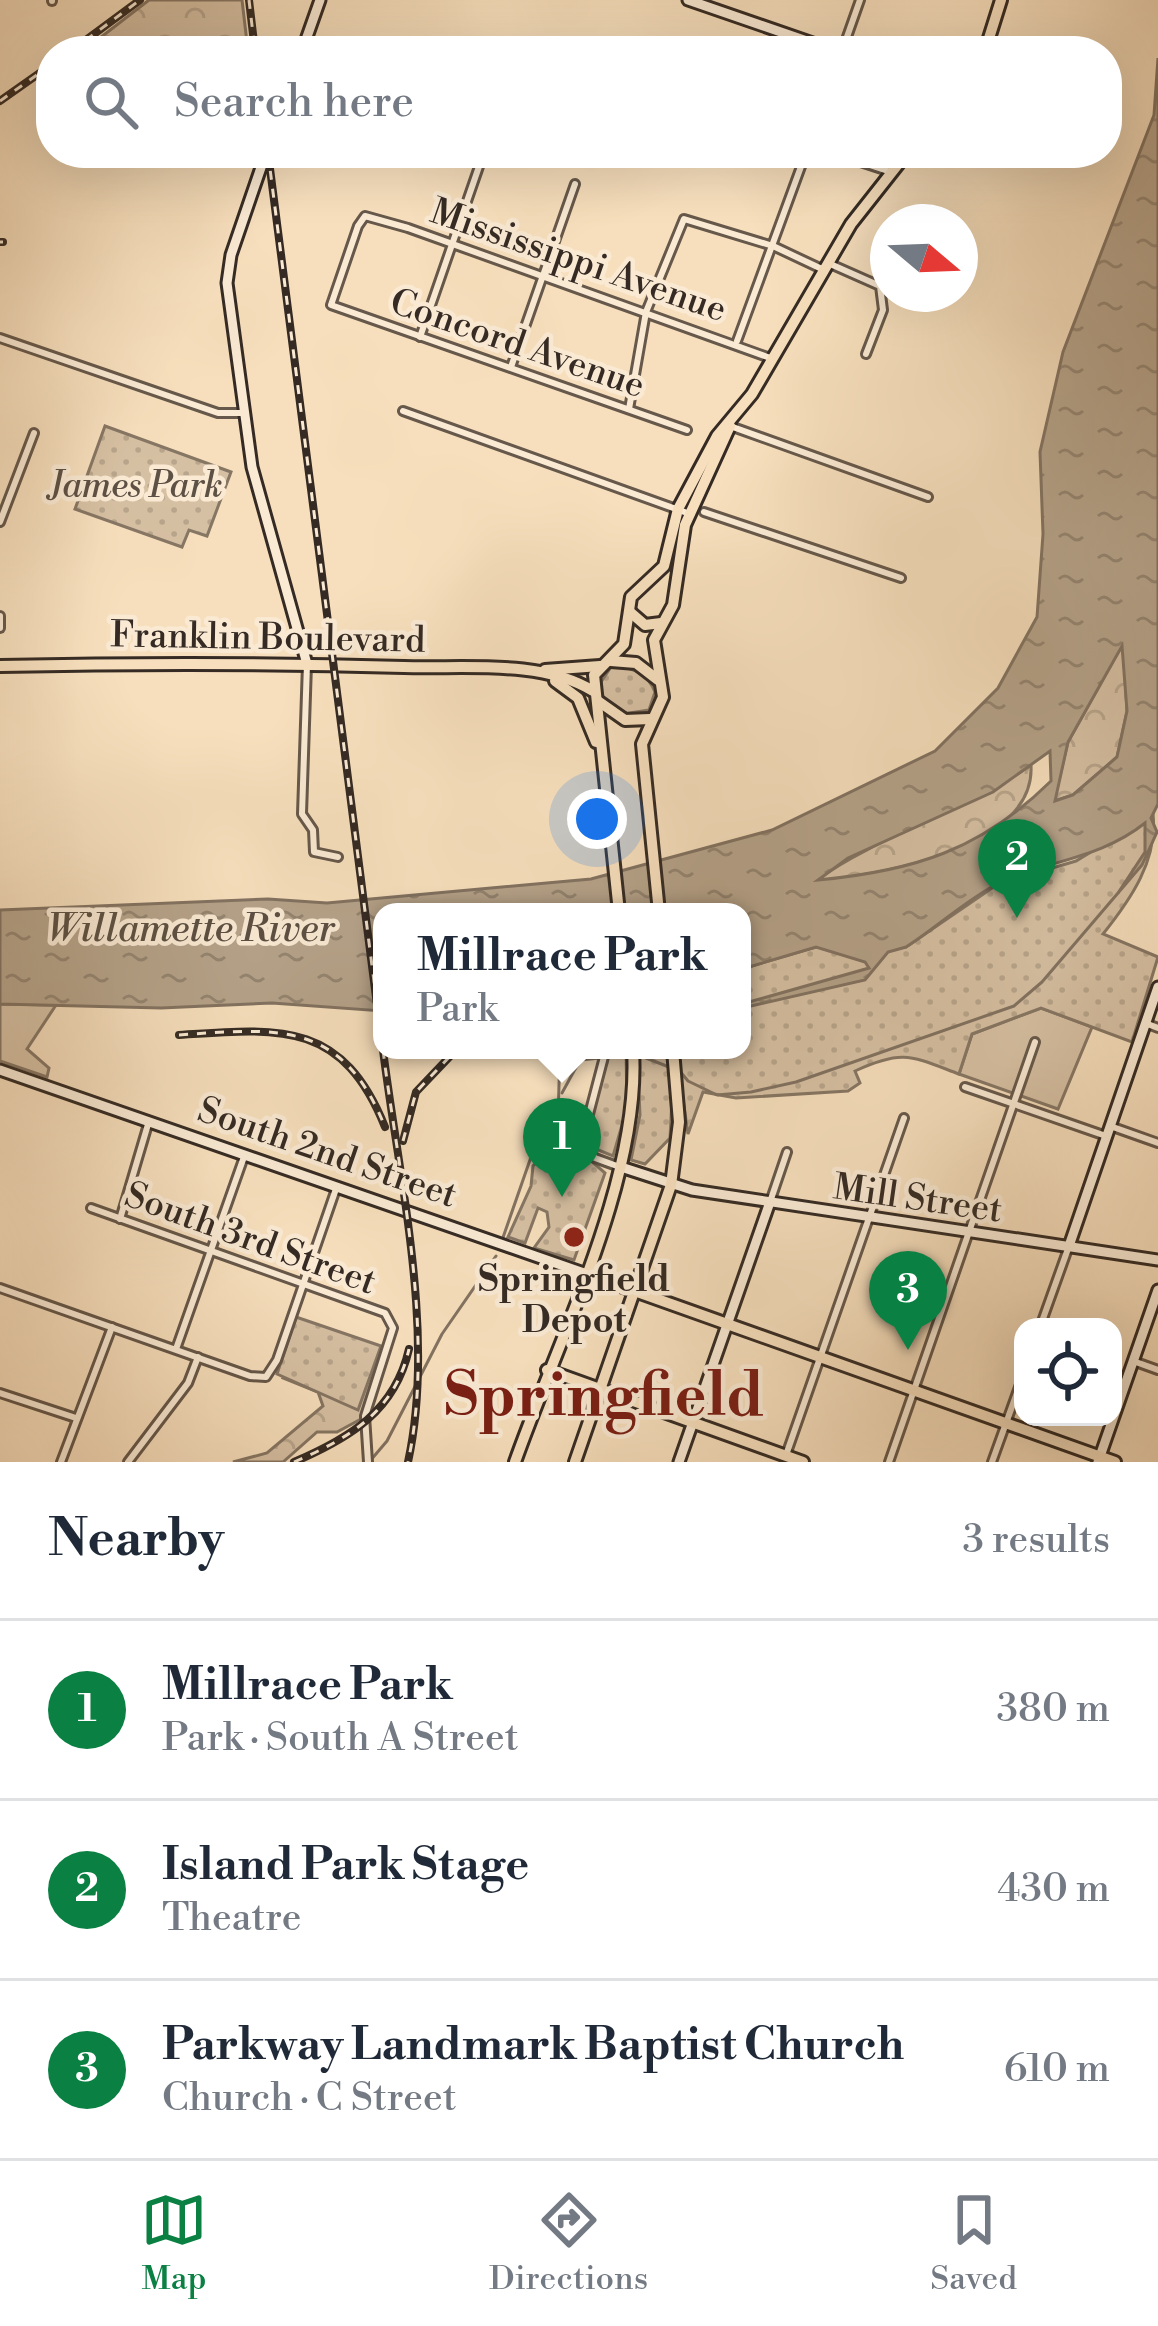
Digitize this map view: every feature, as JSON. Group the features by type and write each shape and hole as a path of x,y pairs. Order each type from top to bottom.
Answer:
{"main road":[{"path":"989,36 1000,0"},
{"path":"619,903 594,694 604,663 627,638 633,593 666,561 717,436 730,426 826,266 895,168"},
{"path":"658,903 643,736 663,702 653,650 661,623 672,609 684,512"},
{"path":"650,581 673,594"},
{"path":"630,612 645,625 661,623"},
{"name":"Franklin Boulevard","path":"0,666 307,664 536,672 636,663 660,682"},
{"path":"536,672 578,698 590,722 605,778"},
{"name":"Franklin Boulevard","path":"536,672 594,694 625,720 653,718"},
{"path":"515,1462 628,1169 634,1059"},
{"path":"575,1462 671,1185 678,1099 674,1059"},
{"name":"South 2nd Street","path":"584,1274 1115,1462"},
{"path":"547,1370 803,1462"}],"street":[{"path":"307,36 320,0"},
{"path":"688,0 795,36"},
{"path":"845,36 860,0"},
{"path":"261,168 228,272 242,413 307,664 302,814 313,830 314,852 338,856"},
{"path":"420,337 479,168"},
{"path":"736,342 801,168"},
{"path":"880,168 892,172"},
{"path":"511,368 575,184"},
{"name":"Mississippi Avenue","path":"331,305 365,216 736,342 773,359"},
{"path":"629,410 646,312 684,219 773,246 881,288 883,310 866,354"},
{"name":"Concord Avenue","path":"331,305 687,430"},
{"path":"0,338 218,413 242,413"},
{"path":"403,411 684,512"},
{"path":"730,426 928,497"},
{"path":"0,522 34,433"},
{"path":"704,512 901,578"},
{"path":"0,616 0,628"},
{"path":"1043,1318 1158,987"},
{"path":"1145,1023 1158,1028"},
{"path":"889,1462 1035,1042"},
{"path":"603,1059 582,1141 595,1158 628,1169"},
{"name":"South 2nd Street","path":"0,1070 584,1274"},
{"path":"965,1088 1158,1143"},
{"path":"786,1456 904,1118"},
{"path":"120,1219 149,1120"},
{"path":"679,1462 788,1152"},
{"path":"176,1349 245,1154"},
{"name":"Mill Street","path":"628,1169 671,1185 770,1202 1158,1259"},
{"path":"0,1288 266,1377 337,1186"},
{"name":"South 3rd Street","path":"91,1208 392,1320 392,1338 364,1417 368,1462"},
{"path":"1099,1459 1158,1290"},
{"path":"61,1462 112,1327"},
{"path":"128,1462 188,1383 198,1357"},
{"path":"1133,1361 1158,1370"},
{"path":"0,1393 76,1418"},
{"path":"992,1462 1014,1401"}],"green space":[{"path":"149,0 242,0 246,36 102,36"},
{"name":"James Park","path":"105,426 231,472 207,536 189,530 182,547 75,509"},
{"path":"1123,643 1127,711 1117,757 1073,795 1054,801 1068,742"},
{"path":"611,667 631,669 647,679 655,692 649,710 623,714 604,700 599,685"},
{"path":"1031,765 1026,794 1008,818 981,837 911,864 815,881 868,849 978,797"},
{"path":"1153,814 1147,863 1103,934 1158,957 1132,1042 1041,1008 972,1034 959,1074 918,1059 896,1058 855,1071 860,1083 848,1091 736,1098 703,1092 688,1134 683,1099 672,1099 670,1138 645,1164 631,1160 640,1115 637,1059 751,1059 751,966 816,947 906,947 998,884 1076,861"},
{"path":"0,1004 56,1005 27,1049 49,1068 47,1077 0,1061"},
{"path":"1041,1008 1092,1027 1058,1109 959,1074 972,1034"},
{"path":"562,1059 583,1059 574,1070 560,1065"},
{"path":"607,1059 626,1059 627,1108 613,1156 591,1147 586,1134"},
{"path":"570,1126 577,1129 581,1152 605,1173 574,1260 534,1248 549,1227 547,1212 538,1208 525,1243 508,1237 531,1186 533,1166"},
{"path":"296,1317 381,1346 358,1410 277,1374"},
{"path":"312,1324 383,1352 361,1419 337,1432 317,1432 283,1462 233,1462 267,1453 323,1406 318,1392 283,1378"}],"water":[{"name":"Willamette River","path":"1158,58 1158,804 1151,818 1157,832 1142,865 1118,893 1145,852 1145,823 1092,852 1017,875 987,890 906,947 888,952 865,980 751,1006 751,1001 869,968 865,962 816,947 751,966 751,903 373,903 373,1010 272,1003 161,1008 0,1004 0,910 268,899 327,903 591,879 772,830 935,751 998,688 1037,617 1043,534 1040,452 1063,352 1154,115","holes":["1122,646 1127,711 1117,757 1073,795 1055,801 1068,742","1050,751 1051,781 999,824 944,853 885,870 818,880 848,858 993,792"]}],"waterway":[{"path":"679,1070 688,1081 717,1095 751,1092 796,1082 1014,1006 1042,982 1118,893"},
{"path":"499,1249 531,1157 558,1120 560,1059"},
{"path":"562,1093 580,1060 590,1059"},
{"path":"649,1059 669,1067"},
{"path":"370,1461 387,1441 442,1334 496,1256"}],"railway":[{"path":"91,36 140,0"},
{"path":"249,0 253,36"},
{"path":"0,101 36,76"},
{"path":"270,168 373,974"},
{"path":"179,1035 247,1031 303,1038 349,1066 385,1127"},
{"path":"384,1059 417,1309 416,1413 408,1462"},
{"path":"403,1141 416,1092 447,1059"},
{"path":"294,1462 367,1420 393,1389 409,1349"}],"place":[{"name":"Island Park Stage","path":"1017,918"},
{"name":"Millrace Park","path":"562,1197"},
{"name":"Springfield Depot","path":"574,1237"},
{"name":"Parkway Landmark Baptist Church","path":"908,1350"}],"district":[{"name":"Springfield","path":"604,1394"}]}
